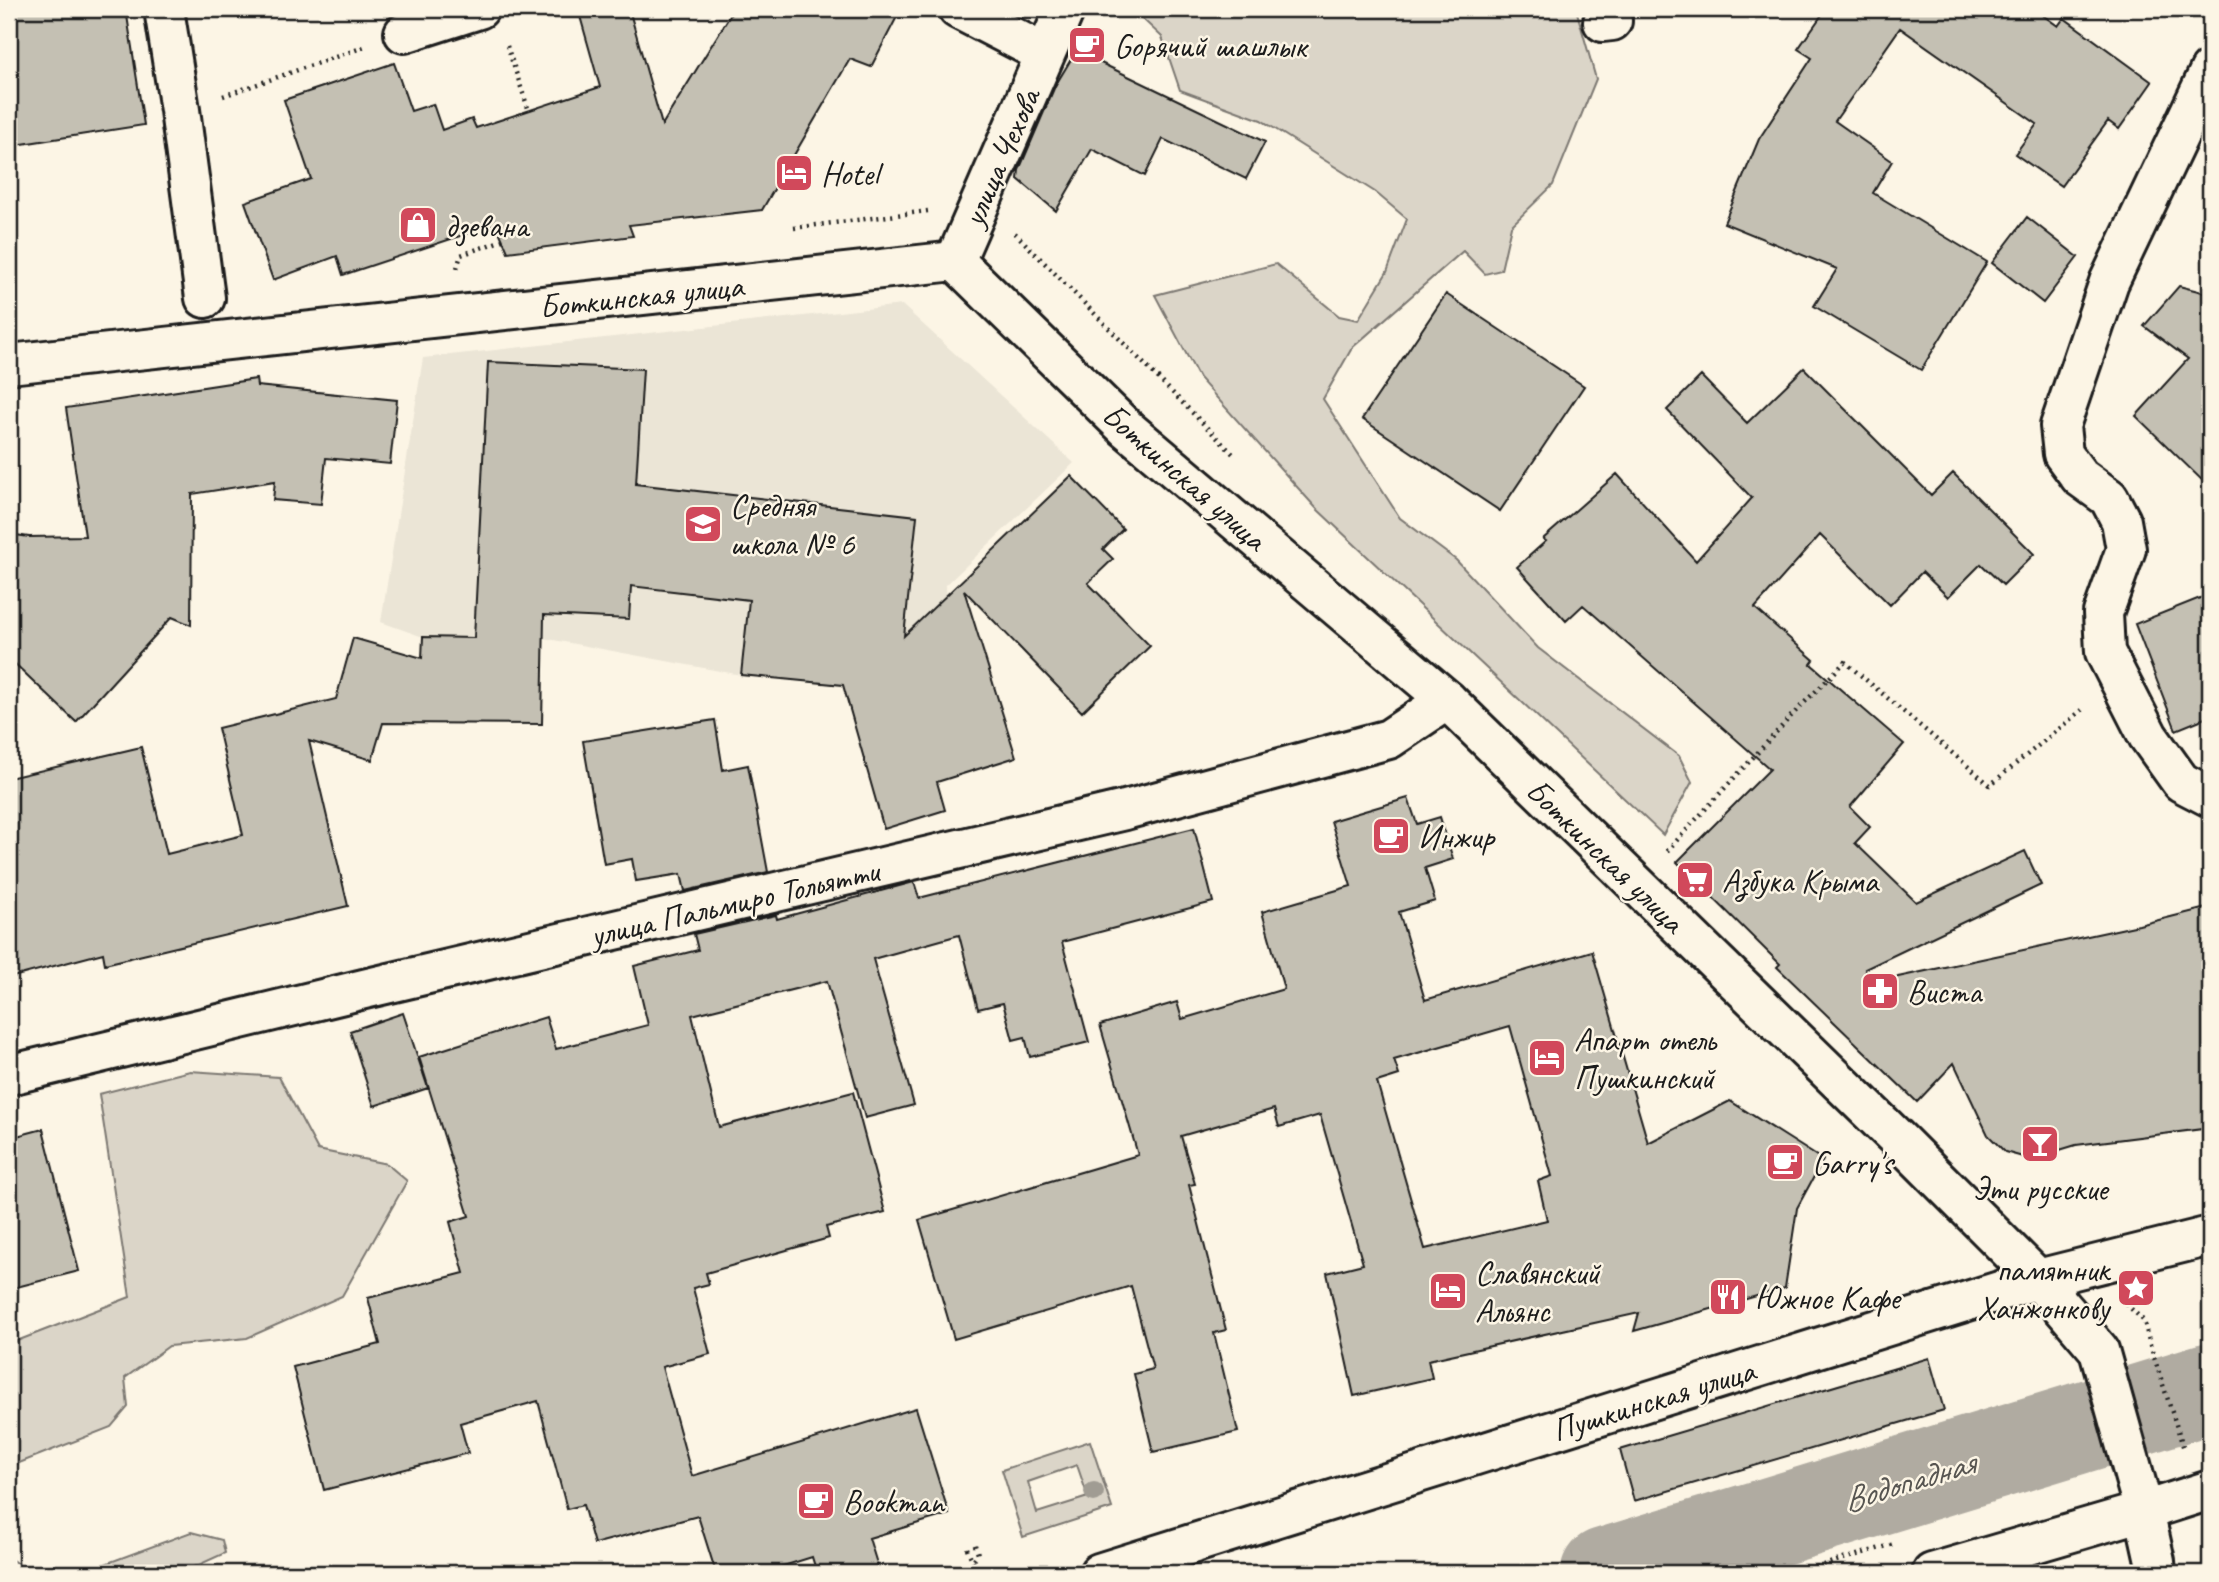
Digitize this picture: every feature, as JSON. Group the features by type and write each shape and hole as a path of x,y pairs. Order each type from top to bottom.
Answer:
{"street":[{"path":"164,9 205,298"},
{"name":"улица Чехова","path":"958,9 1045,54"},
{"name":"улица Чехова","path":"954,261 1065,9"},
{"path":"404,33 491,22"},
{"path":"2210,70 2109,282 2060,426 2063,454 2080,477 2109,498 2120,521 2126,549 2103,614 2105,652 2148,737 2181,782 2210,797"},
{"name":"Боткинская улица","path":"9,364 954,261 1126,428 1447,700 2038,1279 2099,1350 2144,1511"},
{"name":"улица Пальмиро Тольятти","path":"9,1075 1125,810 1389,740 1447,700"},
{"name":"Пушкинская улица","path":"1099,1573 2038,1279 2210,1236"},
{"path":"1931,1573 2210,1490"},
{"path":"2144,1511 2156,1573"}],"path":[{"path":"491,22 529,111"},
{"path":"180,110 404,33"},
{"path":"783,230 892,217 980,202 1033,249 1237,458"},
{"path":"457,268 461,255 503,240"},
{"path":"444,270 471,267"},
{"path":"1663,856 1794,713 1845,662 1990,785 2118,681"},
{"path":"2085,1267 2144,1321 2186,1457"},
{"path":"974,1542 978,1554 974,1559"},
{"path":"967,1548 978,1573"}],"shaded area":[{"path":"1132,9 1576,9 1596,79 1553,185 1511,226 1501,270 1485,274 1463,251 1352,348 1323,399 1400,518 1456,560 1538,648 1679,756 1692,782 1663,835 1316,508 1199,378 1155,295 1276,264 1339,316 1358,320 1387,272 1407,219 1375,192 1261,120 1180,90 1162,37"},
{"name":"Средняя школа № 6","path":"902,305 1074,463 946,585 950,676 899,691 741,675 543,638 423,637 381,622 423,358"},
{"path":"190,1071 279,1077 318,1150 387,1164 407,1181 342,1296 247,1338 169,1346 125,1378 128,1407 111,1427 9,1467 9,1344 130,1297 99,1094"},
{"path":"1090,1441 1112,1508 1023,1537 1002,1470","holes":["1077,1465 1088,1497 1037,1513 1028,1482"]},
{"path":"191,1532 222,1540 225,1553 181,1573 9,1573 9,1558 29,1571 89,1570"}],"building":[{"path":"9,9 126,9 144,125 9,146"},
{"path":"578,9 629,9 662,125 734,9 901,9 871,67 850,59 762,210 629,225 633,236 508,252 496,224 343,275 337,256 273,280 245,202 311,179 284,100 394,63 411,111 433,104 442,130 472,119 476,128 600,87"},
{"path":"1826,9 2034,9 2058,26 2064,18 2152,82 2119,129 2108,121 2061,186 2015,154 2037,124 1900,28 1835,121 1892,161 1873,193 1987,262 1921,370 1814,306 1837,269 1724,223 1759,139 1812,58 1798,49"},
{"path":"1076,51 1265,142 1246,179 1163,139 1145,176 1092,149 1056,211 1018,179 1019,170 1055,86"},
{"path":"2027,217 2078,257 2043,303 1992,263"},
{"path":"2179,286 2210,294 2210,488 2136,416 2188,359 2144,326"},
{"path":"1446,294 1584,386 1500,511 1362,419"},
{"path":"488,362 643,369 636,484 917,516 904,636 1071,476 1123,529 1103,549 1113,559 1088,583 1150,646 1082,712 964,590 1016,757 937,782 945,810 884,829 843,685 741,675 749,600 631,586 629,619 544,615 542,724 383,723 372,760 309,741 348,906 105,964 103,953 9,978 9,778 141,747 167,854 243,835 218,728 336,699 353,638 422,658 423,637 474,638"},
{"path":"1804,368 1931,495 1953,473 2034,554 2003,585 1981,564 1948,597 1922,572 1890,605 1820,535 1755,608 1814,660 1811,664 1904,744 1850,807 1870,827 1855,843 1916,902 2025,851 2041,885 1865,969 1870,983 2210,907 2210,1128 2076,1145 2030,1159 2005,1152 1988,1135 1954,1063 1917,1102 1777,967 1780,964 1677,862 1770,769 1583,605 1566,621 1517,567 1546,541 1543,539 1617,474 1696,561 1752,498 1667,410 1701,376 1747,423"},
{"path":"256,379 257,386 397,400 390,464 326,458 321,504 273,500 275,481 192,494 191,625 172,617 76,722 9,658 9,534 29,537 85,536 66,408"},
{"path":"2210,594 2210,716 2176,730 2135,624"},
{"path":"715,720 723,770 748,765 768,872 685,891 681,874 636,881 632,859 604,864 583,741"},
{"path":"1408,798 1417,824 1440,817 1453,859 1425,868 1435,901 1399,912 1425,1000 1592,951 1648,1143 1730,1101 1823,1160 1797,1208 1785,1288 1634,1331 1639,1313 1428,1360 1432,1378 1354,1396 1327,1273 1363,1264 1320,1115 1279,1127 1274,1109 1181,1136 1195,1184 1189,1185 1226,1330 1214,1333 1238,1432 1153,1452 1134,1374 1153,1369 1131,1286 954,1339 919,1220 1138,1155 1100,1025 1177,1002 1182,1019 1284,989 1262,912 1351,886 1331,821","holes":["1510,1026 1552,1176 1538,1181 1547,1220 1425,1249 1377,1082 1399,1075 1394,1060"]},
{"path":"1194,828 1213,902 1062,942 1089,1042 1030,1057 1025,1037 1013,1040 1003,1003 978,1009 959,935 873,959 914,1105 865,1118 827,981 692,1015 719,1127 853,1092 885,1212 826,1227 829,1238 706,1273 709,1284 693,1288 710,1354 662,1367 692,1476 916,1408 949,1514 869,1538 878,1567 856,1573 817,1573 812,1557 761,1573 716,1573 698,1516 594,1544 583,1505 567,1509 538,1401 460,1423 468,1453 324,1490 293,1367 380,1344 368,1298 464,1273 450,1222 469,1216 419,1057 546,1017 556,1049 648,1025 634,966 698,950 694,934 776,915 777,919 914,882 919,898"},
{"path":"403,1013 428,1088 374,1106 350,1031"},
{"path":"43,1129 79,1271 9,1289 9,1138"},
{"path":"1929,1358 1944,1410 1634,1501 1620,1450"}],"waterway":[{"name":"Водопадная","path":"1606,1573 2210,1388"}],"place":[{"name":"Goрячий шашлык","path":"1087,45"},
{"name":"Hotel","path":"794,173"},
{"name":"дзевана","path":"418,225"},
{"name":"Средняя школа № 6","path":"703,524"},
{"name":"Инжир","path":"1391,836"},
{"name":"Азбука Крыма","path":"1695,880"},
{"name":"Виста","path":"1880,991"},
{"name":"Апарт отель Пушкинский","path":"1547,1058"},
{"name":"Эти русские","path":"2040,1144"},
{"name":"Garry's","path":"1785,1162"},
{"name":"памятник Ханжонкову","path":"2136,1288"},
{"name":"Славянский Альянс","path":"1448,1291"},
{"name":"Южное Кафе","path":"1728,1297"},
{"name":"Bookman","path":"816,1501"}]}
